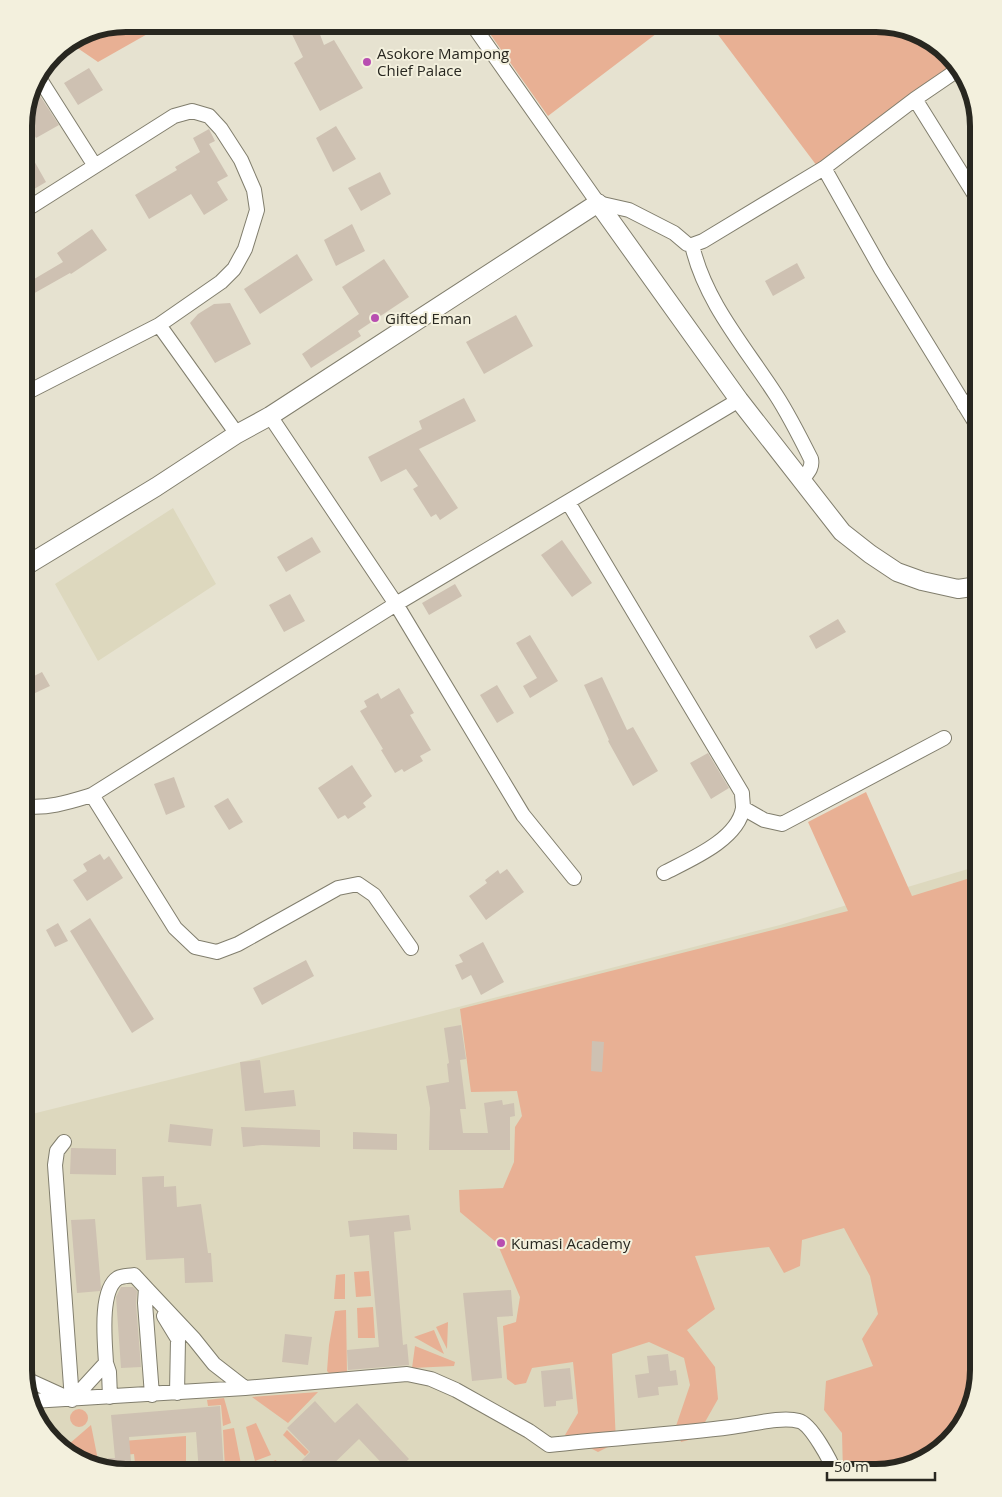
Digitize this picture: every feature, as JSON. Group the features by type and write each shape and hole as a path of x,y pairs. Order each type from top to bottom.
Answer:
{"street":[{"path":"478,33 739,400 842,532 896,572 922,581 958,589 970,587"},
{"path":"33,562 156,487 237,434 270,416 598,203 629,210 674,232 692,246 824,168 915,99 953,74"},
{"path":"43,83 95,166"},
{"path":"915,99 970,187"},
{"path":"33,205 174,116 192,111 209,116 221,129 241,160 254,190 257,210 245,249 234,269 221,282 159,325 33,390"},
{"path":"824,168 881,269 970,414"},
{"path":"692,246 696,262 718,310 776,394 811,459 810,469 802,480"},
{"path":"159,325 237,434"},
{"path":"32,807 39,808 63,804 92,795 396,604 739,400"},
{"path":"964,405 970,401"},
{"path":"270,416 396,604 523,815 574,878"},
{"path":"568,502 742,793 742,808 738,822 728,834 712,847 664,874"},
{"path":"742,808 764,820 782,824 944,738"},
{"path":"92,795 175,928 195,947 217,952 224,950 338,888 358,884 374,896 411,948"},
{"path":"64,1142 57,1152 55,1165 72,1400"},
{"path":"110,1397 104,1316 110,1286 119,1278 134,1275 194,1339 214,1364 245,1388"},
{"path":"146,1288 178,1339 177,1393"},
{"path":"146,1288 152,1395"},
{"path":"72,1400 106,1363"},
{"path":"38,1401 152,1395 407,1374 432,1379 456,1390 529,1431 548,1445 730,1428 786,1420 800,1421 807,1426 831,1464"},
{"path":"33,1382 72,1400"}],"shaded area":[{"path":"149,33 98,62 76,47 96,37 108,34"},
{"path":"489,33 657,33 548,116"},
{"path":"717,33 894,34 923,45 949,68 935,81 817,166"},
{"path":"173,508 216,584 98,661 55,584"},
{"path":"866,792 912,896 967,879 970,884 970,1371 969,1383 962,1407 950,1428 923,1452 888,1464 843,1464 842,1433 824,1410 826,1381 873,1366 862,1339 878,1314 870,1276 844,1228 802,1240 800,1266 784,1273 769,1247 695,1256 715,1309 687,1330 715,1367 718,1399 696,1438 681,1442 676,1426 690,1385 684,1358 649,1342 612,1354 616,1443 598,1452 565,1435 578,1413 573,1362 532,1368 526,1383 515,1385 507,1379 503,1326 516,1322 520,1297 497,1243 460,1212 459,1190 503,1188 514,1162 515,1127 522,1116 517,1091 471,1092 460,1009 848,911 808,822"},
{"name":"Kumasi Academy","path":"970,870 970,1371 966,1395 957,1418 942,1437 923,1452 888,1464 114,1464 79,1452 60,1437 45,1418 36,1395 32,1371 32,1114 780,925"},
{"path":"369,1271 371,1296 356,1297 354,1272"},
{"path":"345,1274 345,1299 334,1299 336,1275"},
{"path":"373,1307 375,1338 358,1338 357,1308"},
{"path":"346,1310 347,1374 332,1376 327,1371 335,1311"},
{"path":"448,1322 447,1349 436,1327"},
{"path":"434,1330 444,1354 414,1337"},
{"path":"415,1346 455,1362 454,1366 412,1368"},
{"path":"318,1392 288,1423 252,1397"},
{"path":"224,1398 231,1423 223,1426 221,1405 208,1406 207,1400"},
{"path":"79,1409 85,1412 88,1418 85,1424 79,1427 73,1424 70,1418 73,1412"},
{"path":"256,1423 271,1455 255,1461 246,1427"},
{"path":"91,1425 98,1460 79,1452 69,1444"},
{"path":"234,1428 241,1464 225,1464 223,1430"},
{"path":"287,1430 309,1452 305,1456 283,1435"},
{"path":"186,1436 186,1464 135,1464 134,1454 124,1455 123,1441"},
{"path":"276,1460 278,1464 265,1464"}],"building":[{"path":"291,33 319,33 324,45 334,40 363,88 320,111 294,63 303,57"},
{"path":"89,68 103,90 78,105 64,83"},
{"path":"38,93 59,125 36,138 33,133 33,114"},
{"path":"336,126 356,159 333,172 316,138"},
{"path":"209,129 215,141 209,144 228,176 217,182 228,200 204,215 191,194 149,219 135,195 177,170 175,167 200,152 193,138"},
{"path":"33,159 46,182 33,190"},
{"path":"380,172 391,194 361,211 348,188"},
{"path":"352,224 365,251 336,266 324,240"},
{"path":"92,229 107,250 71,274 33,294 33,280 63,262 57,253"},
{"path":"297,254 313,280 260,314 244,289"},
{"path":"384,259 409,297 358,331 361,336 311,368 302,354 359,314 342,287"},
{"path":"797,263 805,278 773,296 765,281"},
{"path":"230,303 251,344 215,363 190,323 198,314 214,304"},
{"path":"516,315 533,346 484,374 466,342"},
{"path":"464,398 476,421 419,449 458,508 440,520 436,514 431,517 413,489 418,486 406,469 381,482 368,457 422,429 419,421"},
{"path":"312,537 321,552 286,572 277,557"},
{"path":"562,540 592,583 572,597 541,555"},
{"path":"455,584 462,596 429,615 422,603"},
{"path":"290,594 305,621 284,632 269,605"},
{"path":"838,619 846,632 816,649 809,636"},
{"path":"530,635 558,681 530,698 523,686 537,678 516,643"},
{"path":"42,672 50,686 33,694 33,677"},
{"path":"602,677 627,730 633,727 658,771 633,786 608,741 584,685"},
{"path":"497,685 514,713 497,723 480,695"},
{"path":"399,688 414,713 410,715 431,750 420,756 423,761 404,772 402,769 395,773 360,711 367,707 364,701 378,693 381,699"},
{"path":"708,753 729,788 711,799 690,763"},
{"path":"352,765 372,796 363,803 366,807 348,819 345,815 338,819 318,788"},
{"path":"174,777 185,807 166,815 154,784"},
{"path":"228,798 243,822 229,830 214,806"},
{"path":"100,854 104,860 109,856 123,878 87,901 73,880 87,871 83,864"},
{"path":"507,869 524,892 486,920 469,896 487,883 485,880 498,870 500,874"},
{"path":"90,918 154,1019 132,1033 70,931"},
{"path":"58,923 68,941 55,947 46,930"},
{"path":"483,942 504,982 481,995 471,975 462,980 455,965 463,962 459,955"},
{"path":"306,960 314,976 262,1005 253,988"},
{"path":"461,1025 466,1059 460,1060 466,1109 460,1109 463,1133 488,1133 484,1103 502,1100 503,1105 514,1103 515,1116 510,1117 510,1150 429,1150 430,1108 426,1086 449,1082 447,1064 449,1063 444,1028"},
{"path":"592,1041 604,1042 602,1072 591,1071"},
{"path":"260,1060 264,1093 294,1090 296,1106 245,1111 240,1062"},
{"path":"170,1124 213,1129 211,1146 168,1142"},
{"path":"241,1127 320,1130 320,1147 262,1145 243,1147"},
{"path":"353,1132 397,1134 397,1150 353,1149"},
{"path":"71,1148 116,1149 116,1175 70,1174"},
{"path":"164,1176 164,1187 176,1186 177,1207 201,1204 208,1253 211,1253 213,1282 185,1283 184,1258 146,1260 142,1177"},
{"path":"409,1215 411,1230 394,1232 403,1345 407,1344 409,1365 348,1370 347,1350 379,1347 369,1235 350,1237 348,1221"},
{"path":"95,1219 101,1288 100,1291 77,1293 71,1220"},
{"path":"121,1287 133,1287 137,1291 136,1304 141,1367 121,1368 116,1297"},
{"path":"511,1290 513,1316 497,1317 502,1378 472,1381 463,1293"},
{"path":"285,1334 312,1337 308,1365 282,1362"},
{"path":"668,1354 670,1371 676,1370 678,1385 658,1387 659,1395 638,1398 635,1375 649,1373 647,1356"},
{"path":"570,1368 573,1399 556,1401 556,1406 544,1407 541,1371"},
{"path":"315,1401 335,1423 357,1403 409,1459 404,1464 383,1464 359,1439 333,1464 299,1464 310,1452 287,1428"},
{"path":"220,1406 223,1464 198,1464 196,1432 129,1437 131,1464 108,1463 108,1458 115,1458 111,1415"},
{"path":"820,1461 822,1464 795,1464"}],"place":[{"name":"Asokore Mampong Chief Palace","path":"367,62"},
{"name":"Gifted Eman","path":"375,318"},
{"name":"Kumasi Academy","path":"501,1243"}]}
